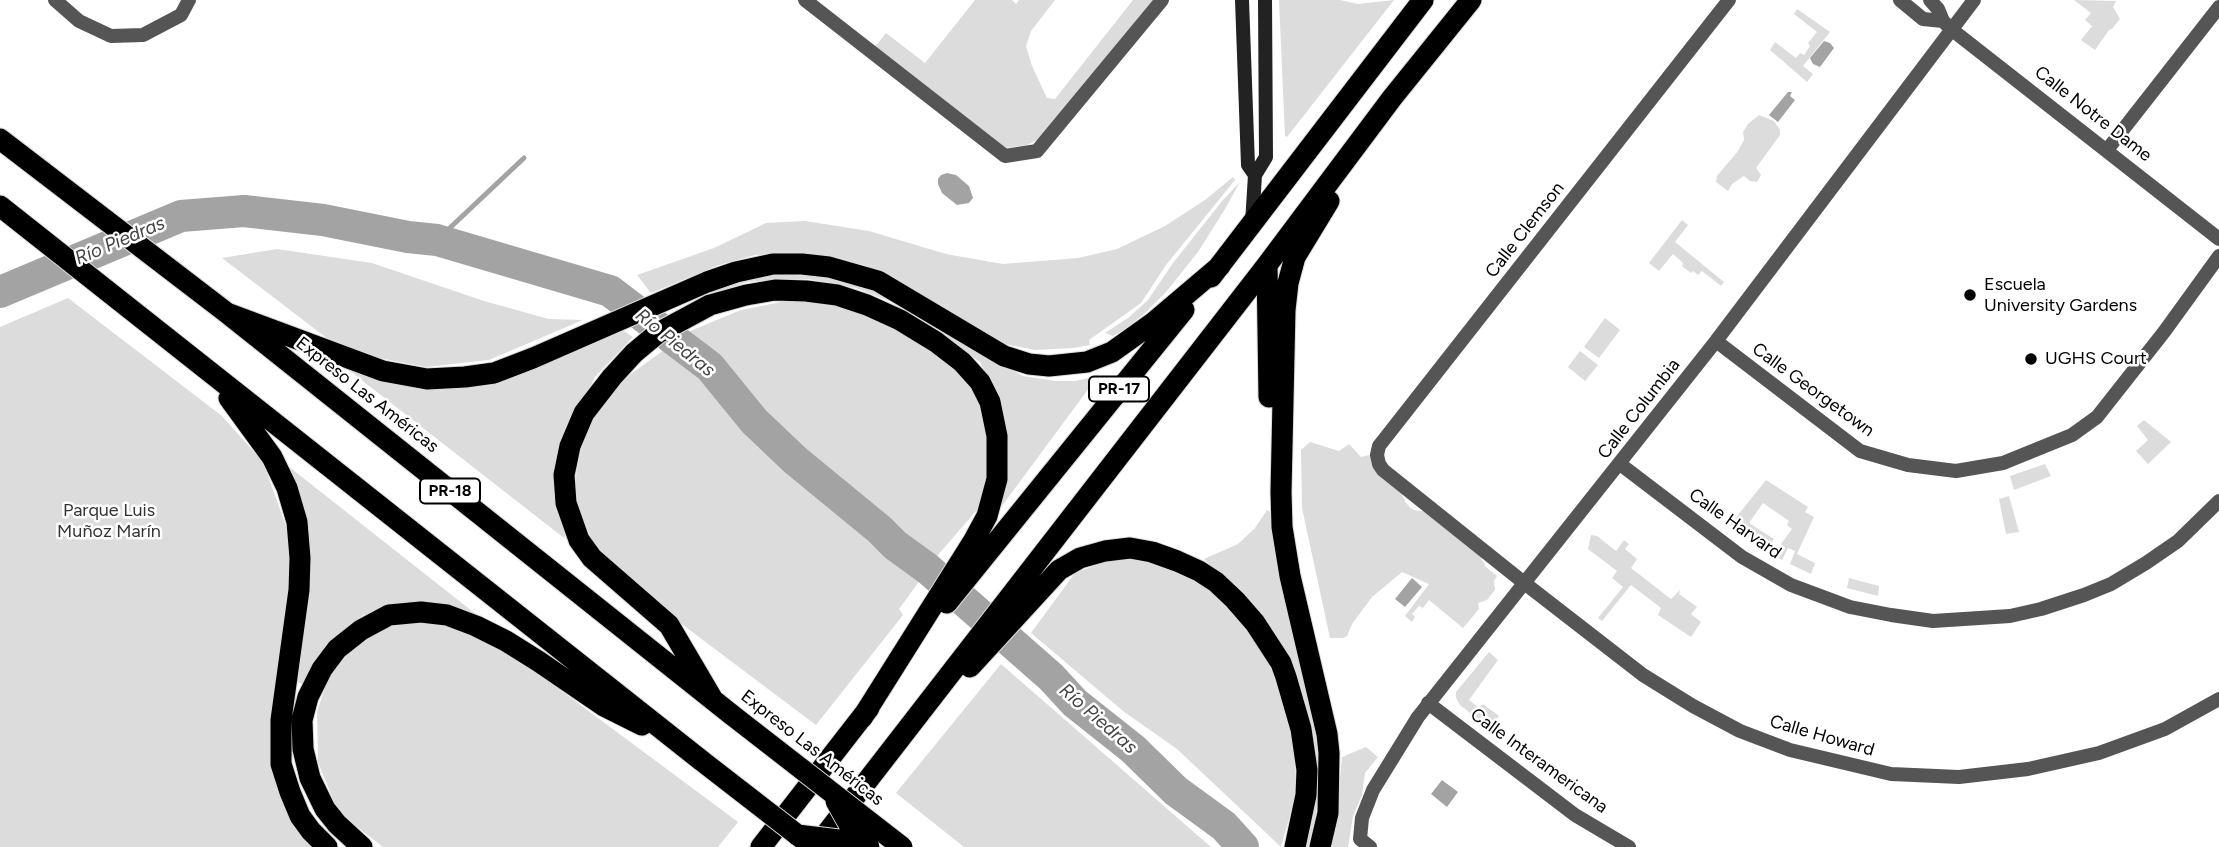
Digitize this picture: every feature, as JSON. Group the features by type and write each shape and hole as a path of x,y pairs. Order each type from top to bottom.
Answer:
{"highway":[{"name":"PR-17","path":"980,547 1220,266 1423,0"},
{"name":"PR-17","path":"808,843 896,745 1030,586 1392,98 1471,0"},
{"path":"1320,847 1328,813 1327,734 1290,576 1282,527 1285,310 1290,271 1295,257 1392,98"},
{"name":"Expreso Las Américas","path":"0,139 226,313 902,847"},
{"path":"0,206 808,843 839,840 858,847"},
{"path":"226,313 372,367 427,379 465,377 494,373 736,272 773,264 802,264 829,267 878,281 1004,356 1029,365 1049,366 1087,362 1112,352 1154,322 1220,266"},
{"path":"1267,265 1270,436 1281,492"},
{"path":"712,698 668,625 592,558 579,540 565,503 564,475 570,446 584,413 634,353 658,333 710,305 775,290 806,290 867,304 936,342 962,362 980,382 990,401 998,436 997,479 980,547 862,718 761,847"},
{"path":"214,377 272,457 287,488 297,522 299,590 281,720 281,764 300,816 327,847"},
{"path":"1030,586 1071,562 1105,551 1130,548 1177,561 1216,582 1235,600 1255,623 1281,663 1301,729 1306,752 1307,783 1297,842"},
{"path":"362,847 325,809 310,778 303,749 302,720 308,697 322,669 337,649 361,630 389,615 421,612 447,615 477,626 538,661 604,706 682,746"},
{"path":"830,791 850,826 869,847"}],"street":[{"path":"55,0 79,20 111,36 143,35 181,15 189,0"},
{"path":"805,0 1005,156 1037,151 1162,0"},
{"path":"1242,0 1248,165 1255,175"},
{"path":"1252,224 1255,175 1266,157 1265,0"},
{"name":"Calle Clemson","path":"1399,483 1378,464 1379,446 1729,0"},
{"path":"1900,0 1923,19 1947,25"},
{"path":"1930,0 1947,25"},
{"name":"Calle Columbia","path":"1370,847 1360,839 1362,818 1373,790 1428,703 1716,341 1947,25 1974,0"},
{"path":"2107,150 2219,7"},
{"name":"Calle Notre Dame","path":"1947,25 2219,239"},
{"name":"Calle Georgetown","path":"1716,341 1860,452 1908,465 1956,471 2003,464 2071,435 2097,417 2219,256"},
{"name":"Calle Harvard","path":"1620,464 1742,557 1791,585 1850,607 1933,621 2010,616 2041,609 2111,584 2178,541 2219,501"},
{"name":"Calle Howard","path":"1399,483 1643,676 1740,731 1790,750 1891,775 1959,777 2028,769 2099,753 2165,729 2219,699"},
{"name":"Calle Interamericana","path":"1428,703 1575,815 1629,847"}],"green space":[{"path":"975,0 1012,0 1016,4 1019,0 1055,0 1031,31 1026,46 1047,98 1055,99 1133,0 1153,0 1038,140 1027,145 1005,148 874,48 886,33 925,63"},
{"path":"1279,0 1340,0 1358,4 1394,0 1287,137 1285,136"},
{"path":"2074,0 2116,1 2113,7 2120,19 2095,50 2081,40 2092,26 2085,20 2091,13"},
{"path":"1797,9 1830,32 1803,66 1813,74 1807,82 1770,50 1775,42 1796,58 1800,53 1804,55 1810,46 1808,43 1817,32 1794,14"},
{"path":"1759,115 1774,121 1780,135 1756,168 1761,175 1757,182 1744,176 1732,184 1728,191 1716,182 1717,176 1738,151 1748,124"},
{"path":"1233,177 1235,180 1166,265 1141,303 1089,340 1090,345 1073,348 1035,350 1005,344 891,276 833,257 798,253 755,255 719,265 651,293 637,275 714,248 766,223 805,221 869,231 946,254 1003,264 1078,258 1117,249 1165,226 1205,200"},
{"path":"1240,182 1198,252 1166,292 1125,329 1113,336 1105,333 1128,318 1148,300 1173,263"},
{"path":"1682,220 1688,225 1675,242 1724,282 1721,286 1702,271 1698,275 1693,271 1691,273 1673,254 1659,271 1649,263"},
{"path":"277,249 372,263 484,301 549,319 583,320 489,360 426,367 359,354 328,339 222,258"},
{"path":"777,274 842,278 892,296 985,356 1023,376 1056,381 1093,377 1095,380 996,514 1006,428 998,395 980,362 892,302 856,288 808,279 787,279 747,282 707,296 706,291 728,284"},
{"path":"806,297 858,308 893,324 956,367 982,403 990,435 985,507 976,511 931,563 789,449 759,420 724,375 684,340 683,334 741,310"},
{"name":"Parque Luis Muñoz Marín","path":"68,298 222,416 263,462 288,532 292,570 270,729 271,768 284,806 313,847 0,847 0,327"},
{"path":"1605,318 1620,330 1599,358 1584,347"},
{"path":"624,331 633,337 595,377 567,435 567,533 564,538 350,371 350,367 447,386 587,345"},
{"path":"668,347 679,349 699,363 766,438 924,571 899,609 903,615 816,725 631,586 595,547 575,500 577,459 595,415 620,382"},
{"path":"1580,351 1598,365 1585,381 1568,367"},
{"path":"2144,420 2171,442 2148,464 2136,451 2148,440 2137,426"},
{"path":"1310,442 1339,451 1349,444 1361,457 1369,455 1385,462 1406,503 1413,510 1430,512 1478,552 1486,567 1497,576 1494,581 1495,590 1487,600 1478,603 1479,609 1463,628 1429,600 1423,608 1419,606 1412,614 1415,617 1412,622 1405,616 1429,584 1402,572 1372,597 1352,624 1347,636 1330,638 1302,508 1301,450"},
{"path":"2045,464 2051,476 2014,490 2010,476"},
{"path":"288,466 477,615 430,602 397,603 363,615 335,637 315,663 304,684 296,682 308,604 311,562 307,523"},
{"path":"1766,480 1808,507 1805,512 1814,517 1797,554 1815,563 1811,574 1790,564 1795,551 1788,548 1782,560 1773,555 1792,529 1787,525 1789,521 1763,503 1749,523 1774,539 1766,551 1730,525"},
{"path":"2009,496 2019,532 2006,534 1999,499"},
{"path":"1267,510 1270,512 1287,612 1318,746 1320,779 1315,822 1308,847 1303,847 1312,751 1235,588 1204,559 1238,544 1255,528"},
{"path":"1591,535 1597,536 1616,551 1624,540 1629,544 1625,549 1637,559 1631,568 1671,599 1680,590 1679,594 1697,607 1691,614 1701,622 1691,637 1658,615 1661,608 1631,585 1602,621 1598,618 1623,587 1612,578 1617,571 1588,549"},
{"path":"1140,558 1193,575 1223,599 1254,635 1273,673 1288,714 1294,752 1296,794 1281,847 1177,749 1123,711 1031,633 1075,573 1108,561"},
{"path":"1849,578 1879,586 1878,596 1847,588"},
{"path":"417,622 449,622 489,637 738,822 718,847 383,847 338,812 318,762 317,712 328,678 354,646 388,627"},
{"path":"1489,652 1498,660 1469,700 1479,708 1483,704 1499,716 1489,728 1460,705 1456,692"},
{"path":"1001,664 1211,847 964,847 896,793"},
{"path":"1366,747 1378,757 1365,773 1348,847 1329,847 1338,801 1342,757"}],"shaded area":[{"path":"1824,41 1834,48 1820,67 1813,64 1810,58"},
{"path":"1788,92 1792,92 1790,96 1795,100 1778,122 1769,115"},
{"path":"947,173 956,175 969,186 973,198 969,203 957,205 942,193 938,179"},
{"path":"1412,578 1422,587 1405,607 1395,599"},
{"path":"1442,780 1458,792 1447,807 1431,794"}],"waterway":[{"path":"437,240 524,158"},
{"name":"Río Piedras","path":"0,292 181,216 244,211 323,220 437,240 610,291 710,367 754,421 795,460 895,545 928,569 1051,677 1075,703 1133,749 1176,791 1224,826 1243,847"}],"place":[{"name":"Escuela University Gardens","path":"1970,295"},
{"name":"UGHS Court","path":"2031,359"}]}
